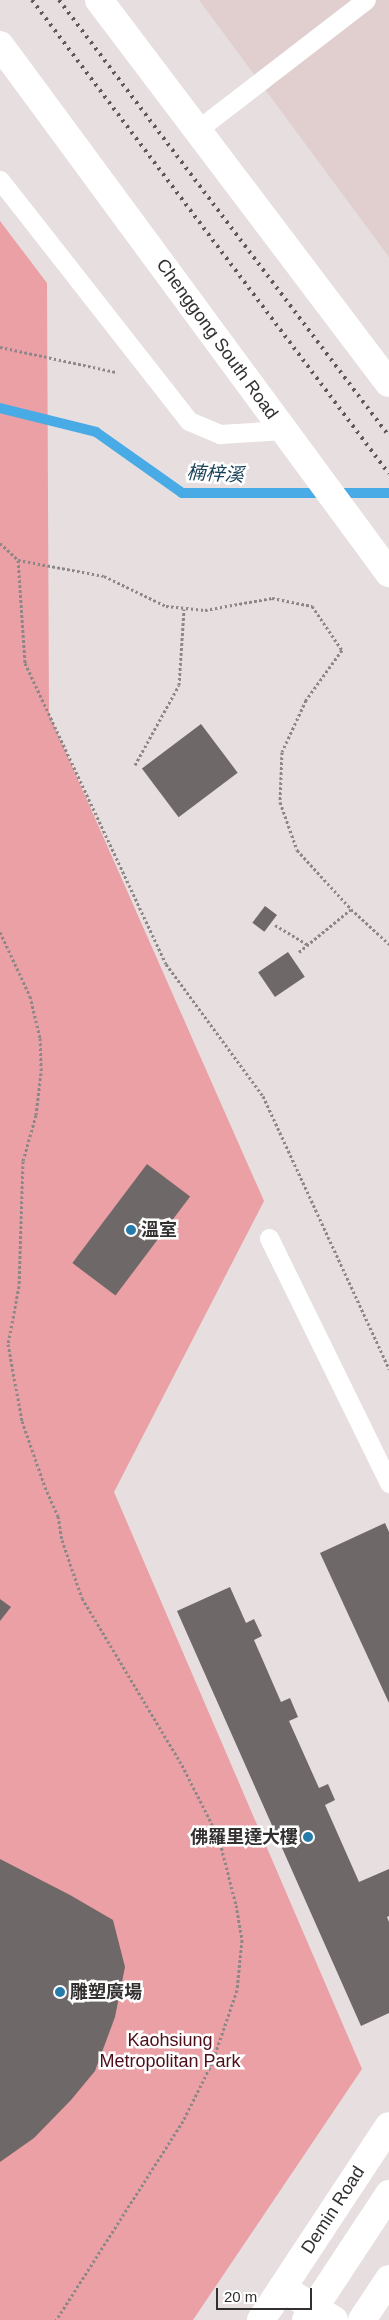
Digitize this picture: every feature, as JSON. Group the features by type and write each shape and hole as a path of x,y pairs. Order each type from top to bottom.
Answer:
{"main road":[{"path":"99,0 389,383"},
{"name":"Chenggong South Road","path":"0,45 283,430"},
{"path":"283,430 389,573"},
{"name":"Demin Road","path":"261,2320 389,2126"},
{"path":"282,2288 318,2316 389,2194"},
{"path":"362,2320 389,2279"}],"lane":[{"path":"197,130 366,0"},
{"name":"Chenggong South Road","path":"0,180 189,421 220,434 283,430"},
{"path":"268,1238 389,1483"}],"path":[{"path":"0,348 126,373"},
{"path":"0,543 18,560 104,576 166,606 205,610 272,598 312,606 342,650 306,700 282,752 280,802 297,850 350,910 389,944"},
{"path":"18,560 25,663 166,964 263,1096 389,1369"},
{"path":"134,764 179,685 184,609"},
{"path":"299,952 350,910"},
{"path":"275,925 308,944"},
{"path":"0,932 30,996 40,1038 41,1074 36,1115 23,1161 19,1286 8,1344 22,1421 45,1486 58,1516 62,1540 82,1598 182,1765 219,1838 236,1905 242,1940 237,1990 212,2063 183,2121 56,2320"}],"shaded area":[{"path":"199,0 389,0 389,257"}],"green space":[{"name":"Kaohsiung Metropolitan Park","path":"0,221 47,283 49,714 264,1201 114,1492 362,2069 193,2320 0,2320"}],"building":[{"path":"201,724 238,773 179,817 142,769"},
{"path":"265,906 277,915 264,932 252,923"},
{"path":"288,952 305,977 275,997 258,972"},
{"name":"溫室","path":"147,1164 190,1196 116,1296 72,1263"},
{"path":"385,1523 389,1532 389,1703 320,1553"},
{"name":"佛羅里達大樓","path":"230,1587 246,1623 254,1619 262,1636 254,1640 281,1702 290,1698 298,1717 289,1721 319,1788 328,1784 335,1800 325,1805 359,1882 389,1869 389,1916 387,1917 389,1922 389,2013 361,2026 177,1611"},
{"path":"0,1599 11,1607 0,1621"},
{"name":"雕塑廣場","path":"0,1859 70,1895 113,1920 125,1967 115,2017 95,2071 71,2100 34,2138 0,2162"}],"waterway":[{"name":"楠梓溪","path":"0,408 96,432 182,493 389,493"}],"railway":[{"path":"32,0 389,474"},
{"path":"59,0 389,436"}],"place":[{"name":"溫室","path":"131,1230"},
{"name":"佛羅里達大樓","path":"308,1837"},
{"name":"雕塑廣場","path":"60,1992"}]}
